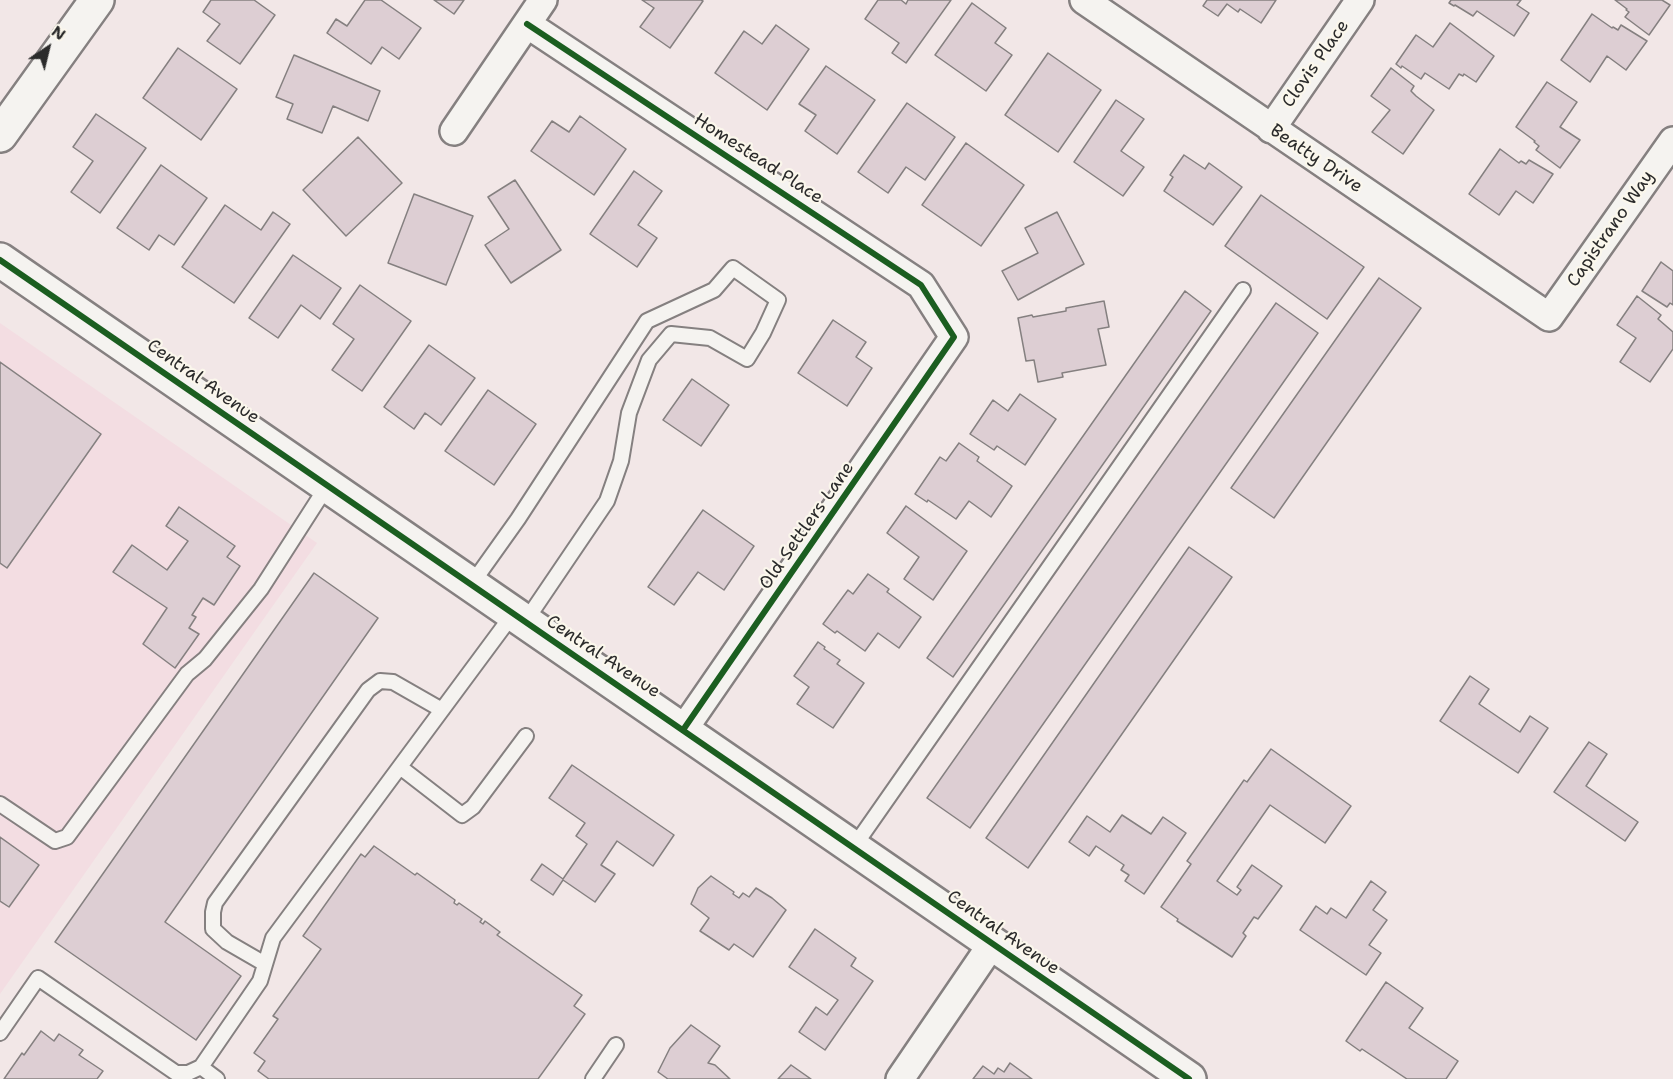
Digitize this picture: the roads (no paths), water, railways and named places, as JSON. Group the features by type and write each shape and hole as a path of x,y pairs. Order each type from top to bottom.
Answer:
{"main road":[{"path":"0,135 97,0"},
{"name":"Central Avenue","path":"0,260 1189,1079"}],"street":[{"path":"454,131 543,0"},
{"name":"Beatty Drive","path":"1084,0 1549,317"},
{"name":"Clovis Place","path":"1271,129 1360,0"},
{"name":"Homestead Place","path":"527,24 921,285 954,337"},
{"name":"Capistrano Way","path":"1549,317 1673,141"},
{"name":"Old Settlers Lane","path":"683,730 954,337"},
{"path":"900,1079 992,944"}],"lane":[{"path":"0,1033 38,978 176,1073 188,1073 201,1067 260,981 273,938 442,710 519,618 607,501 621,460 629,414 649,360 671,334 710,338 747,359 763,333 778,300 733,268 714,290 647,321 518,519 471,585"},
{"path":"853,848 1244,290"},
{"path":"0,804 55,841 67,837 187,674 205,659 261,589 327,486"},
{"path":"265,964 227,942 213,929 215,903 368,690 380,681 393,682 442,710"},
{"path":"400,767 462,815 473,807 526,736"},
{"path":"593,1079 616,1045"},
{"path":"201,1067 217,1079"}]}
